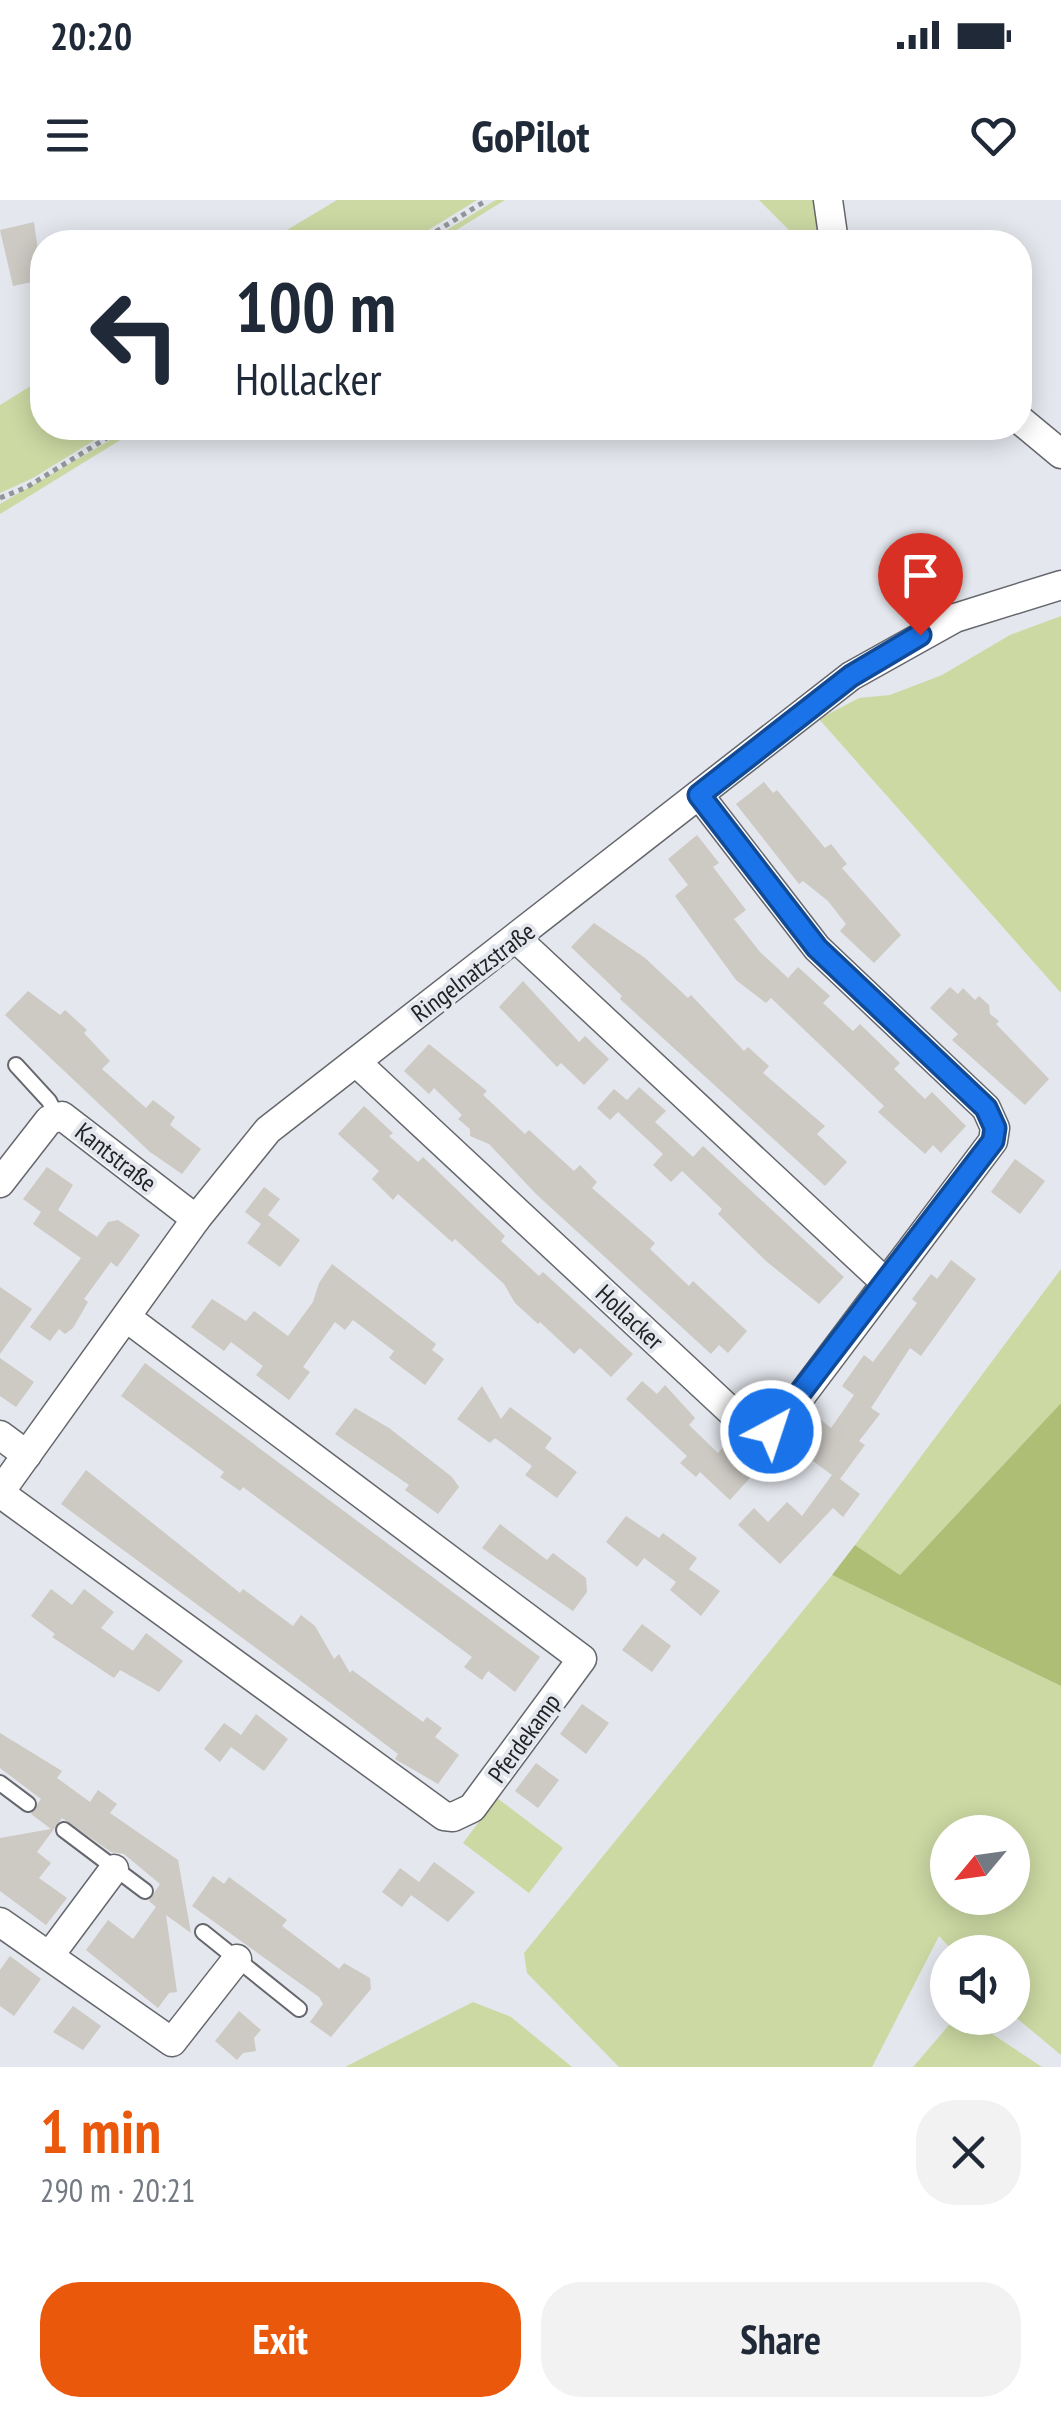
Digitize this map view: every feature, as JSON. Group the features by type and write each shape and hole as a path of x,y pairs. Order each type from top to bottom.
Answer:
{"street":[{"path":"828,200 832,230"},
{"path":"1032,430 1061,454"},
{"name":"Ringelnatzstraße","path":"0,1493 196,1219 268,1130 890,650 955,618 1061,585"},
{"name":"Hollacker","path":"356,1062 750,1429 763,1433 776,1428 993,1141 994,1121 986,1108 817,948 699,795"},
{"path":"517,939 886,1283"},
{"name":"Kantstraße","path":"0,1183 56,1115 75,1123 196,1219"},
{"name":"Pferdekamp","path":"0,1493 444,1816 454,1817 472,1808 582,1659 127,1318"},
{"path":"0,1435 27,1454"},
{"path":"50,1955 114,1869"},
{"path":"0,1922 172,2042 237,1959"}],"lane":[{"path":"16,1065 50,1100 56,1115"},
{"path":"0,1783 28,1804"},
{"path":"64,1830 145,1891"},
{"path":"203,1932 298,2008"}],"path":[{"path":"437,230 486,200"},
{"path":"0,498 27,487 103,440"}],"green space":[{"path":"337,200 477,200 428,230 287,230"},
{"path":"496,200 505,200 456,230 447,230"},
{"path":"759,200 820,200 824,230 789,230"},
{"path":"30,386 30,440 95,440 33,478 0,493 0,405"},
{"path":"110,440 120,440 0,514 0,504"},
{"path":"1061,616 1061,993 819,719 859,698 890,695 942,675 1010,635"},
{"path":"1061,1269 1061,1403 900,1575 855,1545"},
{"path":"1061,1403 1061,1686 832,1575 855,1545 900,1575"},
{"path":"832,1575 1061,1686 1061,2055 1030,2029 1030,1935 930,1935 930,1954 872,2067 619,2067 527,1973 524,1953"},
{"path":"497,1798 563,1848 529,1893 463,1843"},
{"path":"473,2002 511,2017 572,2067 345,2067"},
{"path":"940,2035 994,2035 1042,2067 913,2067"}],"building":[{"path":"34,222 35,230 30,230 30,282 13,286 0,230"},
{"path":"764,782 773,793 777,790 825,848 831,844 847,864 842,868 901,935 874,963 840,931 846,924 828,901 803,881 799,884 736,804"},
{"path":"697,835 719,863 713,867 746,910 734,919 760,952 788,978 798,967 830,996 823,1003 853,1031 860,1024 900,1063 894,1069 925,1099 932,1092 966,1126 941,1153 933,1145 925,1154 878,1112 884,1106 771,998 766,1003 736,980 675,896 688,885 668,859"},
{"path":"594,923 645,958 688,998 691,995 744,1051 748,1047 769,1066 763,1073 825,1126 817,1134 847,1162 825,1186 620,999 622,996 571,947"},
{"path":"523,981 579,1042 585,1036 609,1059 584,1085 561,1063 557,1067 499,1007"},
{"path":"950,987 958,994 963,988 975,1000 979,996 989,1005 990,1014 999,1021 996,1024 1049,1079 1025,1105 952,1040 958,1034 930,1008"},
{"path":"28,991 60,1015 65,1010 87,1030 84,1033 110,1061 102,1069 146,1108 153,1100 175,1117 170,1125 201,1149 182,1174 150,1152 5,1015"},
{"path":"429,1044 487,1091 483,1095 525,1134 529,1130 574,1171 580,1165 597,1182 592,1188 655,1243 650,1249 689,1286 693,1281 747,1331 728,1353 719,1345 711,1354 536,1194 489,1144 470,1136 470,1129 458,1119 462,1115 434,1088 429,1094 404,1071"},
{"path":"639,1087 666,1111 655,1122 693,1157 703,1146 844,1277 819,1304 766,1261 718,1214 722,1209 682,1171 671,1182 653,1165 663,1154 618,1112 610,1120 597,1108 614,1089 627,1100"},
{"path":"364,1106 393,1133 389,1136 418,1162 423,1157 505,1236 501,1241 539,1276 543,1272 633,1354 611,1377 580,1348 574,1354 538,1324 515,1303 504,1284 455,1239 452,1242 398,1194 393,1200 372,1179 379,1171 338,1134"},
{"path":"1015,1159 1045,1181 1020,1214 991,1192"},
{"path":"47,1167 73,1185 58,1210 97,1237 108,1222 118,1220 140,1235 117,1267 111,1262 84,1299 88,1302 73,1328 65,1334 59,1329 50,1341 30,1327 81,1258 33,1224 41,1212 23,1199"},
{"path":"264,1187 280,1199 268,1215 300,1240 280,1267 247,1243 261,1224 245,1212"},
{"path":"951,1260 976,1279 921,1356 910,1348 871,1408 880,1414 859,1441 865,1445 840,1479 860,1494 843,1517 833,1508 780,1564 738,1525 754,1508 768,1522 787,1502 802,1516 832,1475 810,1459 813,1456 804,1449 810,1441 807,1438 821,1420 831,1428 854,1395 842,1386 864,1355 873,1362 917,1303 912,1299 931,1274 937,1279"},
{"path":"332,1264 436,1344 432,1350 444,1359 425,1385 389,1358 394,1351 353,1320 345,1330 335,1322 303,1367 310,1372 289,1400 256,1375 263,1366 231,1342 224,1351 191,1327 212,1299 246,1321 254,1311 288,1336 313,1302 319,1283"},
{"path":"0,1287 32,1309 0,1354"},
{"path":"0,1358 34,1382 16,1407 0,1396"},
{"path":"145,1363 540,1657 515,1692 488,1671 482,1680 464,1667 472,1657 243,1487 240,1491 220,1477 224,1472 121,1396"},
{"path":"642,1381 657,1394 665,1385 695,1418 689,1425 718,1453 725,1445 757,1470 730,1500 700,1472 696,1477 680,1463 687,1456 626,1399"},
{"path":"482,1386 501,1419 510,1407 552,1438 545,1448 577,1472 557,1498 525,1475 532,1466 495,1438 490,1443 457,1419"},
{"path":"355,1408 389,1428 452,1477 459,1487 438,1514 405,1490 409,1485 335,1434"},
{"path":"86,1470 240,1593 243,1589 293,1626 301,1615 315,1626 334,1659 339,1654 350,1673 352,1670 423,1722 427,1717 442,1728 435,1737 459,1755 438,1784 395,1759 398,1754 61,1504"},
{"path":"626,1516 659,1538 663,1533 697,1558 689,1569 720,1591 701,1616 670,1590 676,1582 644,1558 637,1567 606,1542"},
{"path":"500,1524 547,1560 553,1553 586,1578 587,1592 573,1611 482,1548"},
{"path":"51,1589 72,1605 84,1589 114,1612 101,1628 133,1651 146,1633 183,1661 159,1692 120,1670 114,1678 52,1637 55,1634 31,1616"},
{"path":"642,1624 671,1646 652,1672 622,1650"},
{"path":"582,1704 609,1723 586,1754 560,1734"},
{"path":"256,1714 288,1739 264,1771 231,1747 220,1762 204,1749 224,1723 241,1735"},
{"path":"0,1733 62,1771 57,1778 90,1802 98,1790 117,1804 110,1813 178,1860 191,1933 166,1915 177,1992 169,1993 158,2008 86,1950 108,1920 133,1939 156,1907 149,1901 160,1884 124,1854 111,1852 62,1818 37,1852 51,1863 39,1878 67,1898 46,1925 0,1891 0,1838 51,1829 31,1814 41,1799 0,1768"},
{"path":"536,1763 559,1780 538,1808 515,1791"},
{"path":"434,1862 475,1892 448,1922 411,1895 402,1907 382,1892 400,1868 419,1882"},
{"path":"213,1876 224,1884 229,1877 287,1920 282,1926 339,1969 344,1963 370,1978 371,1989 331,2037 310,2022 323,2004 319,1997 192,1906"},
{"path":"10,1956 41,1979 14,2016 0,2006 0,1970"},
{"path":"73,2006 101,2026 83,2050 53,2032"},
{"path":"239,2011 261,2030 254,2038 256,2051 243,2053 237,2060 215,2041"}],"route":[{"path":"771,1431 993,1141 995,1128 986,1108 817,948 699,795 851,676 920,635"}]}
